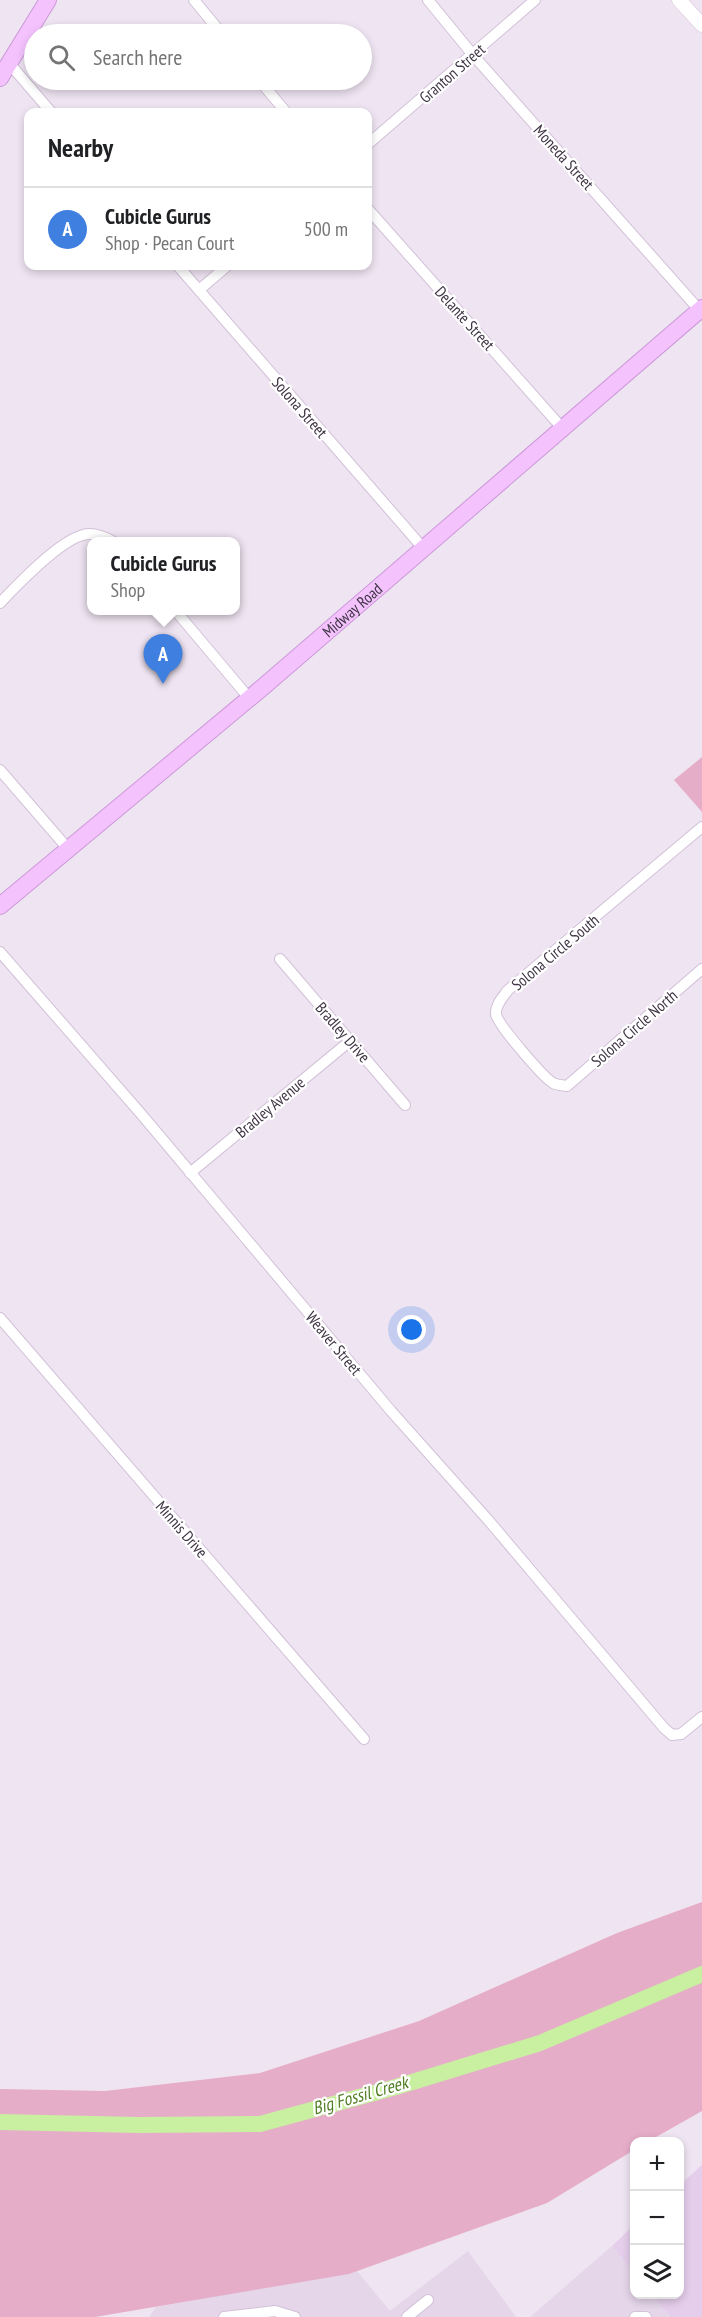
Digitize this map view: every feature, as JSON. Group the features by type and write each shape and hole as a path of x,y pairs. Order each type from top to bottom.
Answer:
{"main road":[{"path":"33,24 48,0"},
{"path":"4,70 24,38"},
{"name":"Midway Road","path":"0,906 249,698 701,310"}],"street":[{"path":"194,0 214,24"},
{"name":"Moneda Street","path":"428,0 473,55 701,310"},
{"name":"Granton Street","path":"372,141 535,0"},
{"path":"680,0 702,26"},
{"path":"4,70 24,88"},
{"path":"26,90 47,108"},
{"path":"267,90 283,108"},
{"name":"Delante Street","path":"372,214 562,428"},
{"name":"Solona Street","path":"182,270 423,549"},
{"path":"199,290 222,270"},
{"path":"0,603 31,572 72,539 84,534 101,537"},
{"path":"179,615 249,698"},
{"path":"0,770 69,850"},
{"name":"Solona Circle South","path":"567,1086 554,1084 544,1075 503,1028 496,1017 496,1007 508,990 702,827"},
{"name":"Weaver Street","path":"0,952 669,1733 681,1734 702,1717"},
{"name":"Bradley Drive","path":"280,959 405,1105"},
{"name":"Solona Circle North","path":"567,1086 702,969"},
{"name":"Bradley Avenue","path":"190,1173 350,1041"},
{"name":"Minnis Drive","path":"0,1318 364,1739"},
{"path":"406,2317 428,2300"},
{"path":"224,2317 275,2311 295,2317"},
{"path":"635,2317 646,2317"}],"shaded area":[{"path":"702,757 702,812 674,780"},
{"path":"702,1902 702,2111 656,2137 630,2137 630,2152 547,2203 349,2274 95,2317 0,2317 0,2089 105,2091 260,2073 419,2021 617,1933"},
{"path":"702,2165 702,2317 671,2317 655,2299 684,2299 684,2181"},
{"path":"630,2229 630,2268 612,2246"},
{"path":"612,2246 630,2268 630,2299 655,2299 671,2317 530,2317"},
{"path":"468,2251 516,2317 149,2317 156,2307 357,2271 390,2311"}],"waterway":[{"name":"Big Fossil Creek","path":"0,2122 140,2125 260,2124 396,2087 540,2043 702,1974"}],"place":[{"name":"Cubicle Gurus","path":"163,684"}]}
